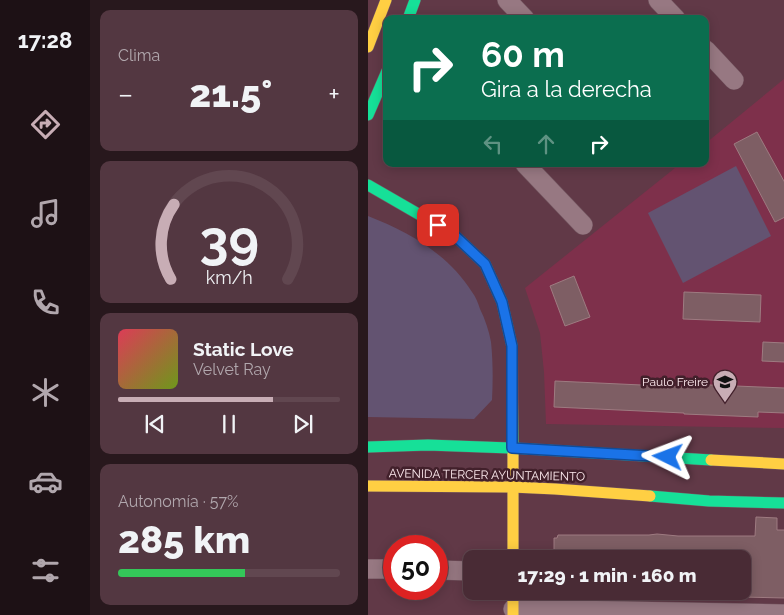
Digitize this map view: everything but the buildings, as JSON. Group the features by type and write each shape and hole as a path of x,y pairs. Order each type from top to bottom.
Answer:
{"main road":[{"path":"368,47 386,0"},
{"path":"409,15 415,0"},
{"path":"368,115 383,80"},
{"path":"368,184 453,234 485,264 502,302 512,346 513,550"},
{"name":"AVENIDA TERCER AYUNTAMIENTO","path":"368,447 428,445 512,448 784,464"},
{"name":"AVENIDA TERCER AYUNTAMIENTO","path":"368,486 512,487 709,501 784,503"}],"street":[{"path":"507,0 521,15"},
{"path":"658,0 672,15"},
{"path":"709,53 734,80"},
{"path":"528,167 583,225"},
{"path":"368,569 383,569"},
{"path":"448,570 463,571"},
{"path":"513,605 784,614"}],"shaded area":[{"path":"784,79 784,428 546,424 540,333 525,288 676,167 709,167 709,141"},
{"path":"736,166 771,236 683,283 648,213"},
{"path":"368,216 413,237 439,255 462,278 476,298 487,325 491,342 493,386 492,400 474,419 368,417"}],"traffic: fast":[{"path":"409,15 415,0"},
{"path":"368,115 383,80"},
{"path":"368,185 453,234 485,264 502,302 512,346 513,454"},
{"path":"368,447 428,445 513,448 711,460"},
{"path":"650,496 709,501 785,503"}],"traffic: slow":[{"path":"368,47 386,0"},
{"path":"513,454 513,550"},
{"path":"711,460 785,464"},
{"path":"368,486 512,487 650,496"},
{"path":"513,600 513,615"}],"place":[{"name":"Paulo Freire","path":"725,403"}],"route":[{"path":"438,225 453,234 485,264 502,302 512,346 512,448 668,457"}]}
